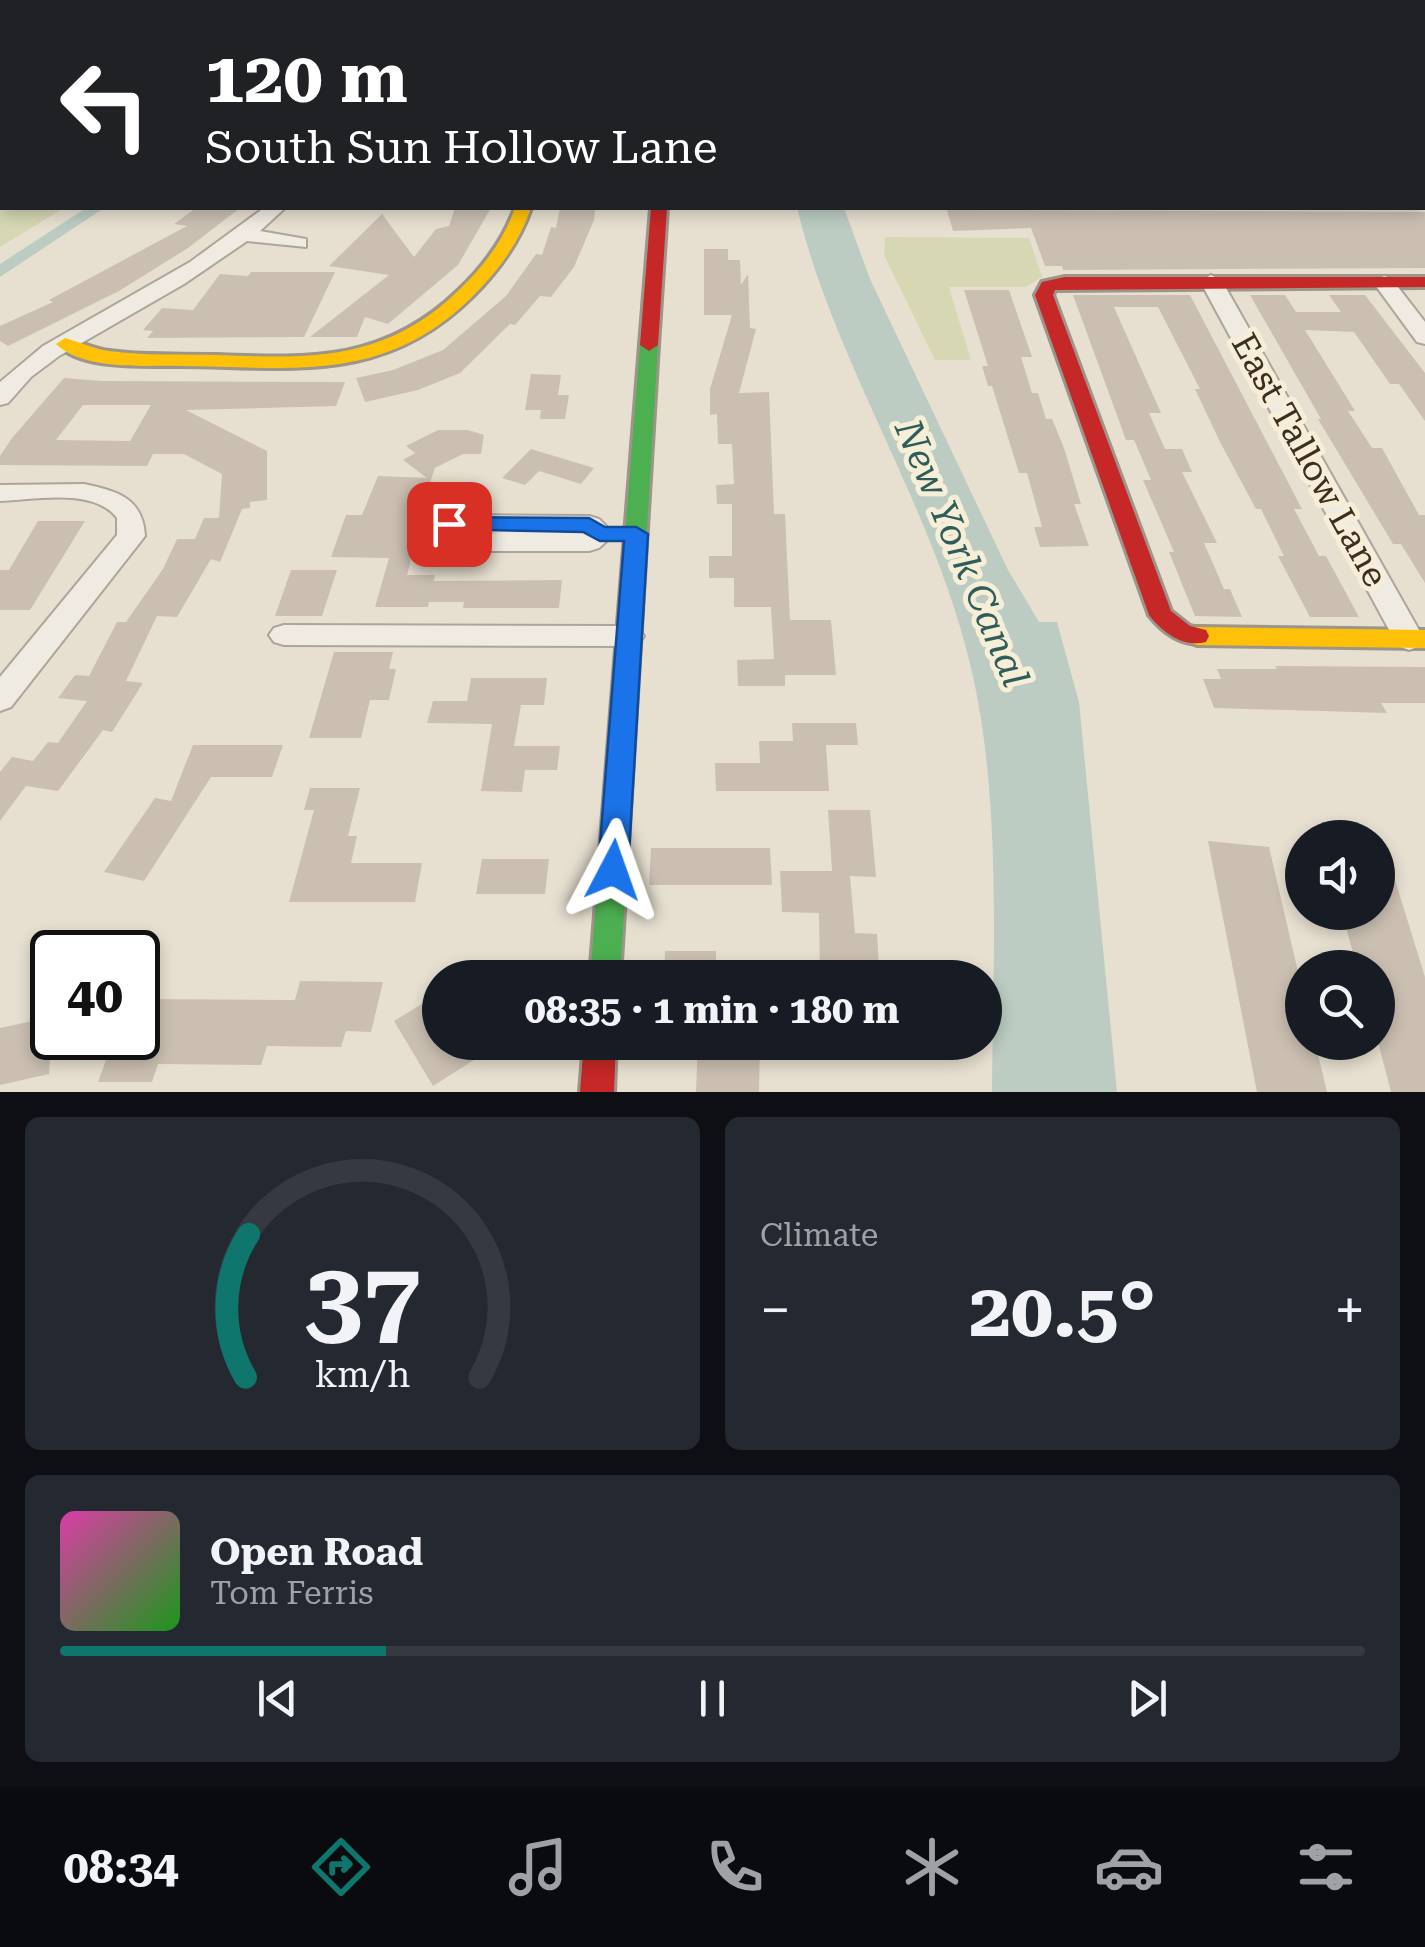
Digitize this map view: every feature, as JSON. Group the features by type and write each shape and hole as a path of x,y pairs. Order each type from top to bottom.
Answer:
{"street":[{"path":"0,398 31,364 246,235 274,210"},
{"path":"64,344 114,358 318,360 374,351 400,343 477,284 503,251 522,210"},
{"path":"606,960 659,210"},
{"path":"246,235 299,243"},
{"path":"1417,639 1208,639 1182,632 1161,615 1044,295 1048,286 1065,282 1425,282"},
{"name":"East Tallow Lane","path":"1211,282 1417,639"},
{"path":"1384,282 1425,336"},
{"path":"0,493 100,493 128,510 134,523 131,536 0,699"},
{"path":"448,531 589,542 600,534 636,534"},
{"path":"284,636 630,636"},
{"path":"597,1092 599,1060"}],"green space":[{"path":"0,210 61,210 0,247"},
{"path":"885,237 1029,238 1042,277 1026,287 949,287 971,360 935,360 884,255"}],"water":[{"name":"New York Canal","path":"798,210 845,210 870,279 1008,570 1039,622 1057,622 1079,702 1117,1092 992,1092 992,1060 1002,1060 1002,960 994,960 988,770 971,668 934,551 835,324"}],"building":[{"path":"193,210 237,210 188,248 119,291 8,346 0,341 0,326 53,302 49,300 187,226 174,224"},
{"path":"454,210 490,210 458,265 388,324 365,317 357,337 310,337 389,275 329,266 382,214 414,257 436,229 449,226"},
{"path":"560,210 595,210 574,267 551,297 540,296 515,325 510,324 460,373 418,390 365,402 356,378 393,370 443,350 506,296 536,254 542,255 551,227 556,228"},
{"path":"947,210 1425,212 1425,268 1063,270 1062,266 1045,266 1031,228 953,231"},
{"path":"704,249 728,249 728,260 740,260 741,285 748,274 750,328 756,329 739,393 769,392 774,514 785,514 790,620 831,620 836,675 785,675 785,686 738,686 737,660 774,659 771,607 734,607 734,578 709,578 709,556 732,556 732,504 717,504 716,485 734,484 732,444 718,444 717,414 710,415 710,389 732,315 704,315"},
{"path":"251,272 335,272 304,337 147,338 153,331 143,330 162,308 193,310 220,274 248,276"},
{"path":"964,290 1009,290 1032,357 1021,357 1032,393 1038,393 1046,419 1052,419 1064,448 1081,504 1074,504 1089,546 1040,547 1034,527 1042,527 1027,473 1019,473 992,386 988,386 982,366 988,366"},
{"path":"1073,295 1190,295 1302,509 1294,509 1319,556 1326,556 1359,617 1310,617 1278,556 1284,556 1261,509 1256,509 1220,442 1195,389 1200,389 1158,307 1114,307 1161,413 1149,413 1165,449 1182,449 1192,472 1182,472 1217,543 1204,543 1224,589 1230,589 1242,617 1195,616 1169,552 1174,552 1143,480 1151,480 1134,440 1126,440"},
{"path":"1250,295 1285,295 1296,312 1341,312 1329,295 1365,295 1425,373 1425,421 1399,384 1390,384 1354,332 1305,330 1355,411 1348,411 1372,448 1382,448 1419,515 1425,515 1425,583 1401,544 1393,544"},
{"path":"531,374 561,375 558,395 569,395 565,419 540,419 541,410 525,410"},
{"path":"64,378 345,382 336,406 186,410 267,451 267,500 250,502 250,508 242,509 220,562 211,559 177,617 157,616 126,681 143,683 112,732 103,730 58,791 26,786 0,821 0,772 12,757 33,761 48,742 58,743 87,701 58,698 75,675 89,676 117,622 126,622 163,569 177,539 195,539 204,518 219,518 222,474 184,454 153,454 147,466 0,465 0,456","holes":["83,405 151,405 130,441 56,440"]},
{"path":"438,430 468,430 484,435 481,454 463,454 435,468 410,540 416,540 407,575 435,575 434,581 562,580 559,608 463,608 464,602 375,607 389,558 331,557 346,515 362,515 378,476 427,478 403,460 415,453 406,446"},
{"path":"531,449 594,468 581,484 539,471 525,485 502,478"},
{"path":"38,521 85,521 30,610 0,610 0,570 9,570"},
{"path":"291,570 337,570 322,616 275,616"},
{"path":"334,652 393,652 389,669 396,669 389,700 370,700 361,738 309,738"},
{"path":"1275,666 1425,667 1425,703 1381,703 1387,713 1214,708 1203,679 1221,679 1217,669 1277,669"},
{"path":"471,678 547,678 544,705 521,705 514,746 560,746 557,770 525,770 522,792 481,791 492,724 427,723 433,701 467,701"},
{"path":"792,723 856,723 858,745 826,745 829,791 716,791 715,763 760,763 759,741 793,741"},
{"path":"193,745 283,745 272,777 211,777 144,881 104,872 155,798 171,801"},
{"path":"310,788 360,788 348,836 357,836 351,863 422,863 415,902 289,902 314,810 304,810"},
{"path":"828,810 870,810 876,877 850,876 855,933 877,934 879,960 820,960 819,913 782,912 780,871 832,871"},
{"path":"1208,841 1269,847 1285,930 1288,930 1293,950 1285,950 1285,1060 1319,1060 1327,1092 1257,1092"},
{"path":"651,848 770,848 772,885 649,885"},
{"path":"482,859 549,859 545,894 476,894"},
{"path":"1395,880 1425,977 1425,1092 1391,1092 1383,1060 1395,1060 1395,950 1352,950 1347,930 1395,930"},
{"path":"665,951 716,951 716,960 665,960"},
{"path":"300,981 383,982 371,1032 346,1031 341,1047 267,1046 261,1065 158,1064 152,1082 98,1082 106,1060 160,1060 160,999 295,1000"},
{"path":"422,1004 422,1060 474,1060 433,1086 394,1021"},
{"path":"30,1022 30,1060 50,1060 49,1074 0,1085 0,1028"},
{"path":"697,1060 760,1060 759,1092 696,1092"}],"waterway":[{"path":"0,272 93,210"}],"traffic: fast":[{"path":"606,960 649,345"}],"traffic: slow":[{"path":"65,344 127,359 272,363 327,360 379,350 421,331 469,290 501,252 522,210"},
{"path":"1197,636 1425,639"}],"traffic: jam":[{"path":"649,345 659,210"},
{"path":"1197,636 1182,632 1161,615 1044,295 1048,286 1065,282 1425,282"},
{"path":"597,1092 599,1060"}],"route":[{"path":"449,524 589,525 600,534 636,534 613,870"}]}
